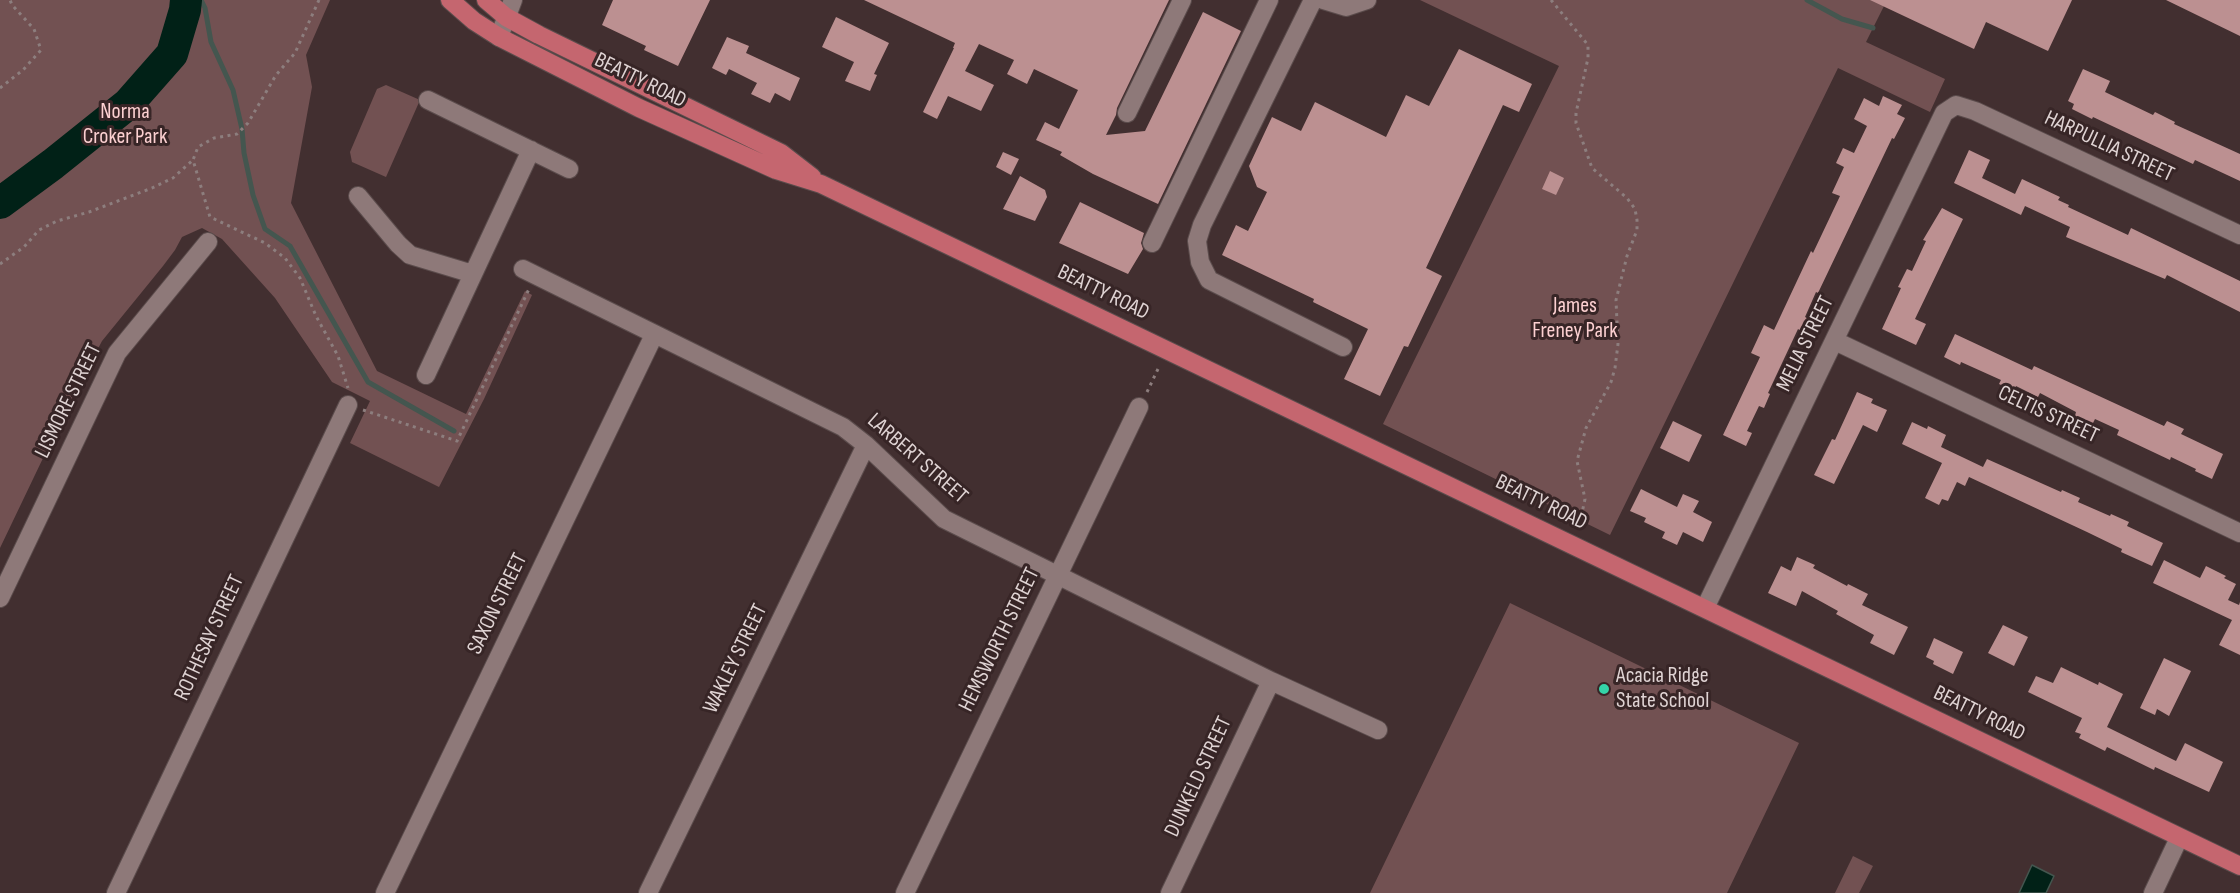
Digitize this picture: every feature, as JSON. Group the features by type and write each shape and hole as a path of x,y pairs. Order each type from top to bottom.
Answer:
{"main road":[{"name":"BEATTY ROAD","path":"450,0 474,21 499,37 686,130 776,170 821,184 2240,866"},
{"name":"BEATTY ROAD","path":"486,0 510,8 539,35 781,153 821,184"}],"street":[{"path":"1127,113 1182,0"},
{"path":"1152,243 1269,0"},
{"path":"1312,0 1202,225 1197,241 1200,262 1209,280 1343,347"},
{"path":"1323,0 1346,7 1367,0"},
{"path":"499,37 510,8"},
{"path":"428,100 569,169"},
{"name":"HARPULLIA STREET","path":"1956,105 1975,111 2240,235"},
{"name":"MELIA STREET","path":"1705,608 1944,113 1956,105"},
{"path":"426,375 531,150"},
{"path":"358,196 410,255 473,274"},
{"name":"LISMORE STREET","path":"0,598 117,352 208,242"},
{"name":"LARBERT STREET","path":"529,273 843,427 944,519 1271,681 1378,730"},
{"name":"SAXON STREET","path":"385,893 654,335"},
{"name":"CELTIS STREET","path":"1835,341 2240,533"},
{"name":"ROTHESAY STREET","path":"116,893 348,405"},
{"name":"HEMSWORTH STREET","path":"905,893 1139,407"},
{"name":"WAKLEY STREET","path":"648,893 866,446"},
{"name":"DUNKELD STREET","path":"1170,893 1271,681"},
{"path":"2153,893 2179,838"}],"path":[{"path":"0,88 23,70 40,50 34,29 10,0"},
{"path":"0,264 24,247 39,230 57,221 89,212 173,178 193,160 198,147 214,138 237,134 248,123 276,75 296,53 320,0"},
{"path":"1551,0 1588,45 1588,58 1576,113 1576,123 1592,168 1627,198 1635,209 1637,220 1637,230 1627,256 1616,300 1618,344 1615,368 1611,382 1586,428 1577,461 1585,499 1577,522"},
{"path":"193,160 210,217 266,243 285,258 300,278 316,316 338,356 350,394 348,405 410,427 457,441 529,273"},
{"path":"1139,407 1158,369"}],"green space":[{"name":"Norma Croker Park","path":"0,0 330,0 306,55 312,87 291,203 377,371 466,414 525,291 532,295 484,399 439,487 350,443 370,401 332,382 275,298 222,239 202,228 182,237 163,266 102,341 0,548"},
{"name":"James Freney Park","path":"1420,0 1887,0 1866,42 1945,79 1930,112 1838,68 1610,535 1383,424 1559,66"},
{"path":"386,85 420,100 386,177 352,162 350,152 377,89"},
{"path":"1510,603 1799,743 1727,893 1370,893"},
{"path":"1853,856 1873,866 1859,893 1835,893"}],"shaded area":[{"path":"2032,865 2054,876 2046,893 2019,893"}],"building":[{"path":"613,0 710,0 678,66 644,50 646,46 602,25"},
{"path":"864,0 1169,0 1106,135 1145,131 1203,12 1241,31 1158,204 1093,174 1060,155 1062,152 1036,140 1045,122 1059,129 1078,90 1034,69 1027,84 1007,74 1014,60 979,44 965,71 994,85 981,111 948,96 937,119 923,112 955,43"},
{"path":"1870,0 2072,0 2048,51 1986,22 1974,49"},
{"path":"2166,0 2240,0 2240,36"},
{"path":"836,17 889,43 874,74 877,75 870,91 845,81 854,62 822,47"},
{"path":"727,37 749,46 746,53 800,78 790,101 775,93 770,103 751,94 757,83 729,69 726,75 712,68"},
{"path":"1459,49 1532,84 1519,112 1503,105 1426,268 1442,276 1408,347 1404,346 1380,396 1344,379 1368,329 1313,302 1314,299 1222,255 1236,225 1248,231 1267,192 1257,187 1249,166 1272,117 1301,131 1315,102 1386,137 1406,95 1429,106"},
{"path":"2083,69 2110,81 2105,92 2153,115 2155,112 2175,122 2174,124 2240,154 2240,181 2195,160 2193,164 2072,109 2074,104 2068,101"},
{"path":"1883,96 1902,105 1897,114 1905,118 1894,139 1892,138 1818,293 1816,292 1801,331 1798,329 1768,393 1770,394 1764,408 1759,406 1747,431 1752,433 1746,446 1723,435 1760,357 1751,353 1764,325 1774,330 1840,196 1832,193 1844,167 1836,163 1843,148 1854,153 1867,126 1854,119 1864,98 1879,106"},
{"path":"1969,150 1990,160 1982,178 2015,194 2022,179 2060,197 2058,200 2069,205 2068,207 2128,235 2131,228 2240,281 2240,312 2167,275 2165,279 2066,237 2070,227 2025,206 2021,215 1954,183"},
{"path":"1003,152 1019,159 1011,175 996,167"},
{"path":"1550,171 1564,178 1556,195 1542,189"},
{"path":"1020,176 1045,190 1047,197 1035,221 1003,209"},
{"path":"1080,202 1144,233 1141,243 1143,249 1128,274 1059,243"},
{"path":"1942,208 1963,219 1915,319 1926,324 1916,345 1882,329 1901,288 1898,287 1907,269 1912,271 1926,241 1923,240"},
{"path":"1955,334 2032,370 2034,366 2164,426 2167,421 2184,429 2181,434 2223,454 2212,479 2171,457 2170,460 2117,435 2119,430 2095,419 2092,425 2075,416 2076,412 2040,393 2038,397 2016,386 2014,391 1999,384 2001,380 1944,357"},
{"path":"1857,392 1873,399 1871,403 1887,410 1877,432 1863,425 1834,484 1814,475 1832,439 1835,440"},
{"path":"1673,421 1702,435 1689,462 1660,448"},
{"path":"1912,422 1927,429 1928,426 1946,435 1941,447 1983,467 1987,459 2061,492 2062,490 2080,498 2078,502 2129,522 2127,526 2163,543 2152,566 2121,552 2122,549 1969,477 1965,486 1957,482 1948,501 1942,499 1939,505 1925,498 1942,463 1902,444"},
{"path":"1641,489 1677,507 1683,494 1699,501 1693,512 1712,522 1703,542 1683,532 1677,545 1662,538 1665,532 1644,522 1646,518 1630,511"},
{"path":"1797,557 1815,565 1813,568 1847,586 1848,584 1868,594 1862,605 1908,627 1894,655 1870,643 1874,635 1836,614 1838,611 1802,591 1796,606 1768,593 1781,566 1791,571"},
{"path":"2164,560 2200,578 2206,566 2236,584 2228,600 2239,605 2240,602 2240,655 2219,645 2232,620 2153,583"},
{"path":"2003,625 2028,637 2014,666 1988,653"},
{"path":"1934,638 1963,652 1953,674 1933,664 1934,661 1926,657"},
{"path":"2164,658 2191,671 2169,716 2157,709 2155,715 2140,708"},
{"path":"2061,667 2123,694 2107,727 2176,761 2185,743 2223,762 2209,792 2155,767 2154,770 2107,747 2105,751 2079,738 2081,734 2075,732 2082,718 2028,692 2036,676 2053,683"}],"waterway":[{"path":"0,203 128,104 172,54 186,0"},
{"path":"201,0 205,8 211,42 233,90 253,195 265,229 290,246 368,382 454,431"},
{"path":"1807,0 1842,19 1873,28"}],"place":[{"name":"Acacia Ridge State School","path":"1604,689"}]}
